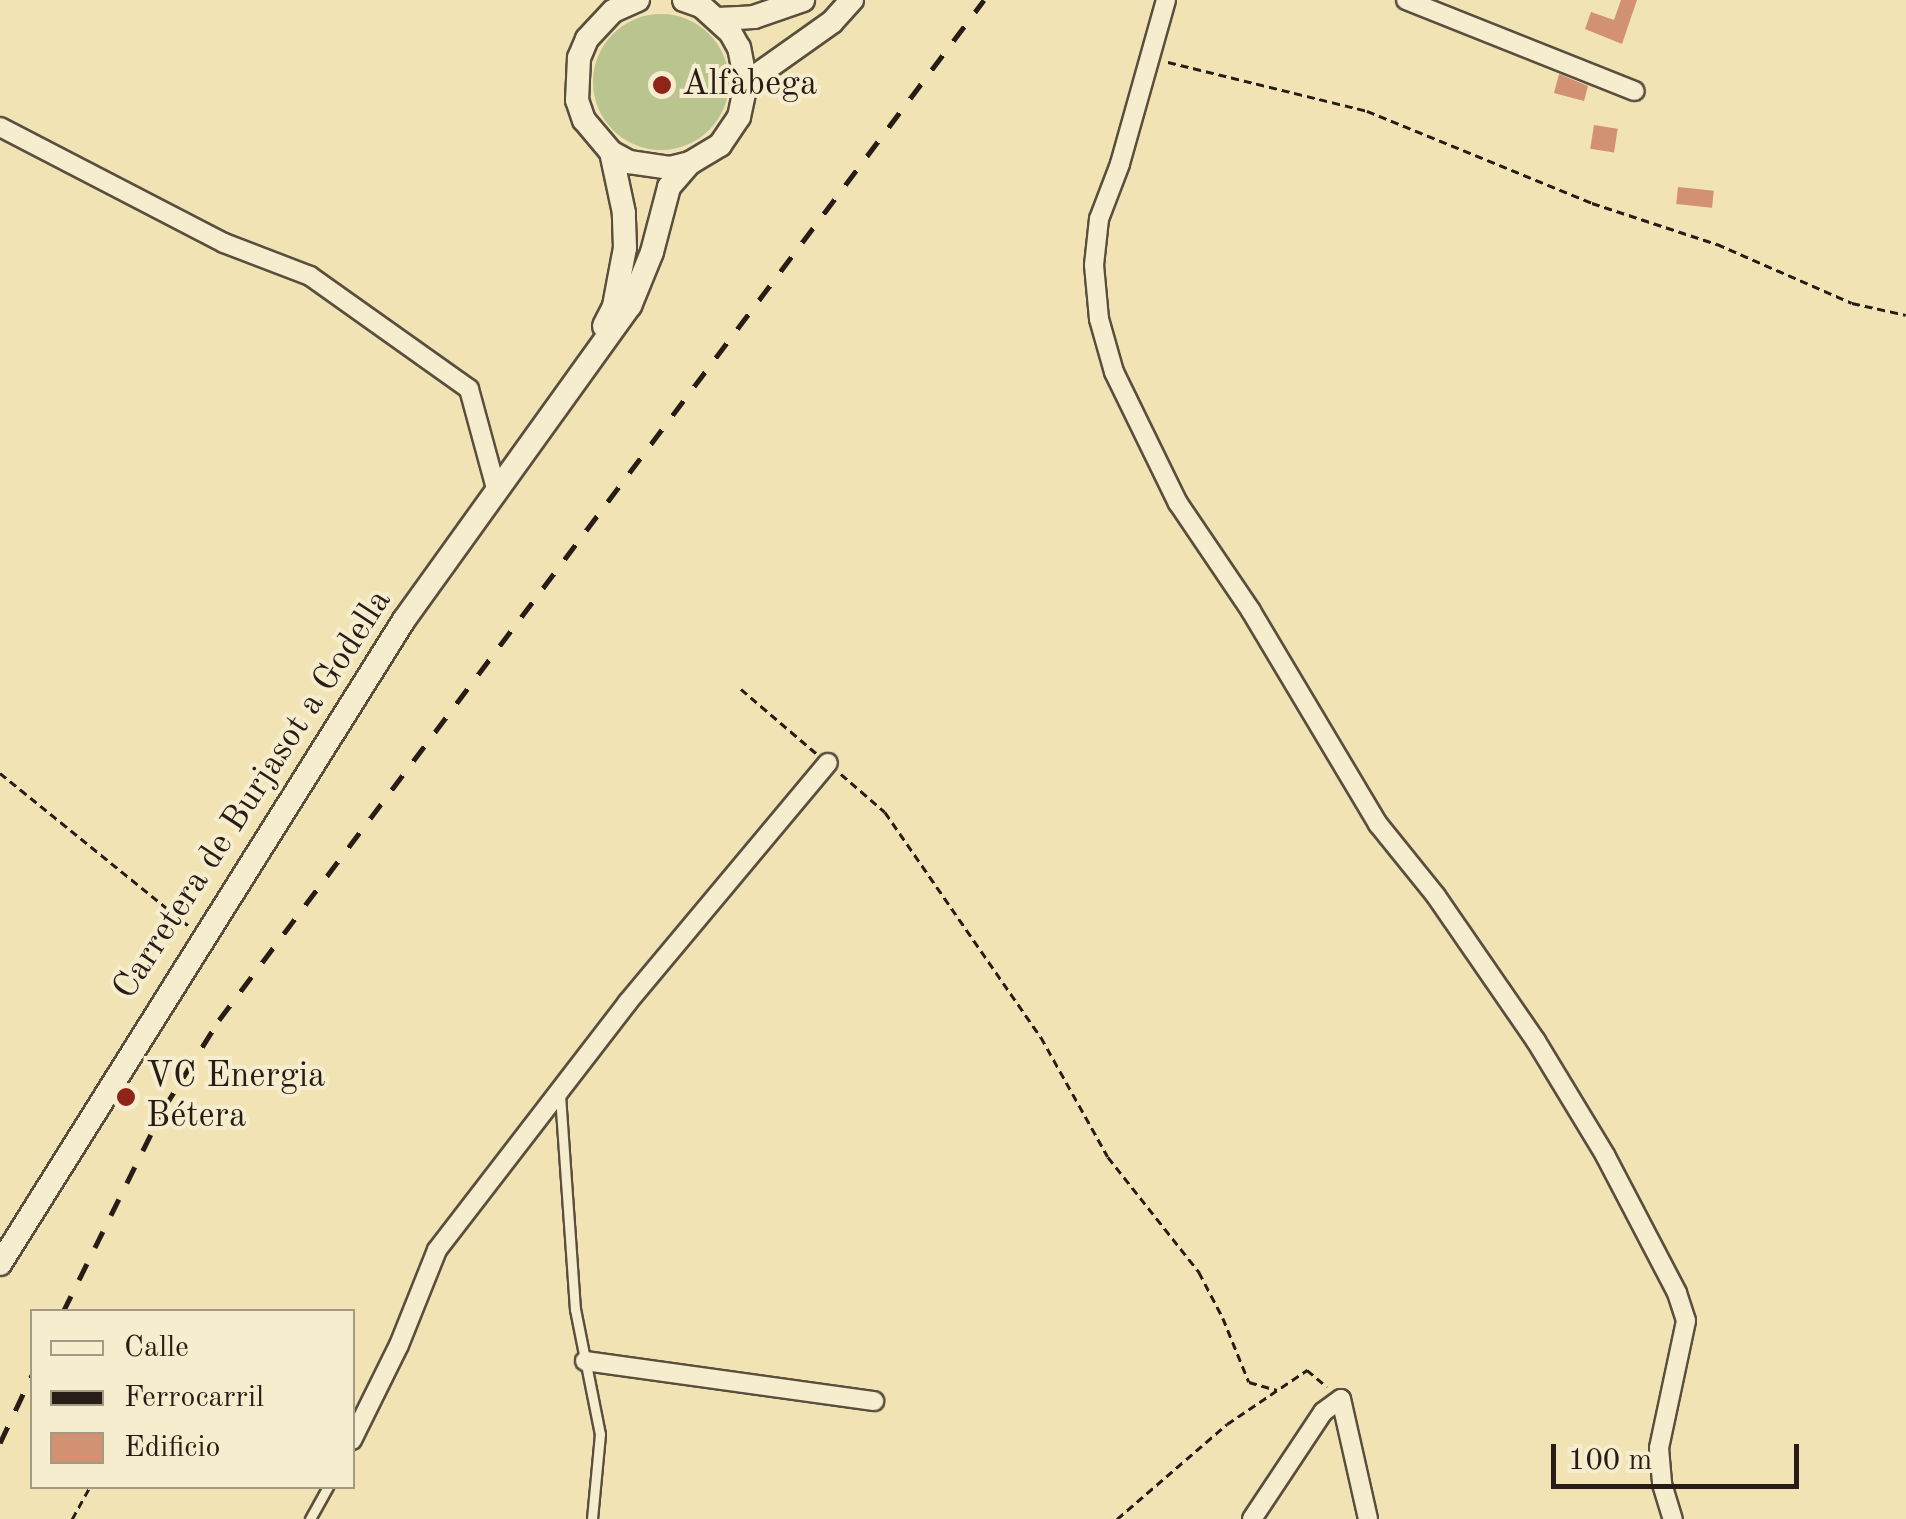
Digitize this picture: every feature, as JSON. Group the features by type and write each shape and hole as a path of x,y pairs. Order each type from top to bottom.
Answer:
{"street":[{"path":"638,0 603,11 578,58 577,100 590,129 611,152 649,168 690,163 706,156 731,132 744,100 746,83 739,48 718,18 684,0"},
{"path":"718,18 754,17 803,0"},
{"path":"746,83 832,22 852,0"},
{"path":"1166,0 1120,164 1100,219 1094,264 1098,320 1114,372 1178,502 1251,611 1378,824 1436,896 1536,1041 1605,1155 1677,1293 1686,1320 1659,1448 1662,1484 1674,1519"},
{"path":"1406,0 1635,91"},
{"path":"0,127 224,243 310,276 469,389 497,492"},
{"path":"581,375 614,306 625,248 624,213 611,152"},
{"path":"581,375 630,306 652,252 669,187 690,163"},
{"name":"Carretera de Burjasot a Godella","path":"0,1264 404,620 581,375"},
{"path":"355,1434 399,1345 437,1250 627,1004 828,763"},
{"path":"585,1360 874,1401"},
{"path":"1252,1519 1323,1412 1342,1399 1368,1519"}],"lane":[{"path":"560,1092 575,1309 600,1434 592,1519"},
{"path":"310,1519 326,1489"}],"path":[{"path":"1147,57 1367,112 1592,204 1736,252 1852,302 1906,315"},
{"path":"741,690 885,812 1041,1036 1108,1158 1199,1272 1224,1318 1248,1382 1277,1390"},
{"path":"0,773 203,938"},
{"path":"1117,1519 1226,1424 1307,1370 1342,1399"},
{"path":"72,1519 88,1489"}],"green space":[{"path":"661,14 687,19 709,34 724,56 729,82 724,108 709,130 687,145 661,150 635,145 613,130 598,108 593,82 598,56 613,34 635,19"}],"building":[{"path":"1621,0 1637,0 1622,44 1585,29 1591,12 1614,20"},
{"path":"1559,74 1588,86 1584,101 1554,93"},
{"path":"1594,125 1618,129 1614,152 1590,149"},
{"path":"1678,187 1714,191 1712,208 1676,204"}],"railway":[{"path":"64,1309 164,1108 219,1020 984,0"},
{"path":"0,1443 30,1379"}],"place":[{"name":"Alfàbega","path":"662,85"},
{"name":"VC Energia Bétera","path":"126,1097"}]}
